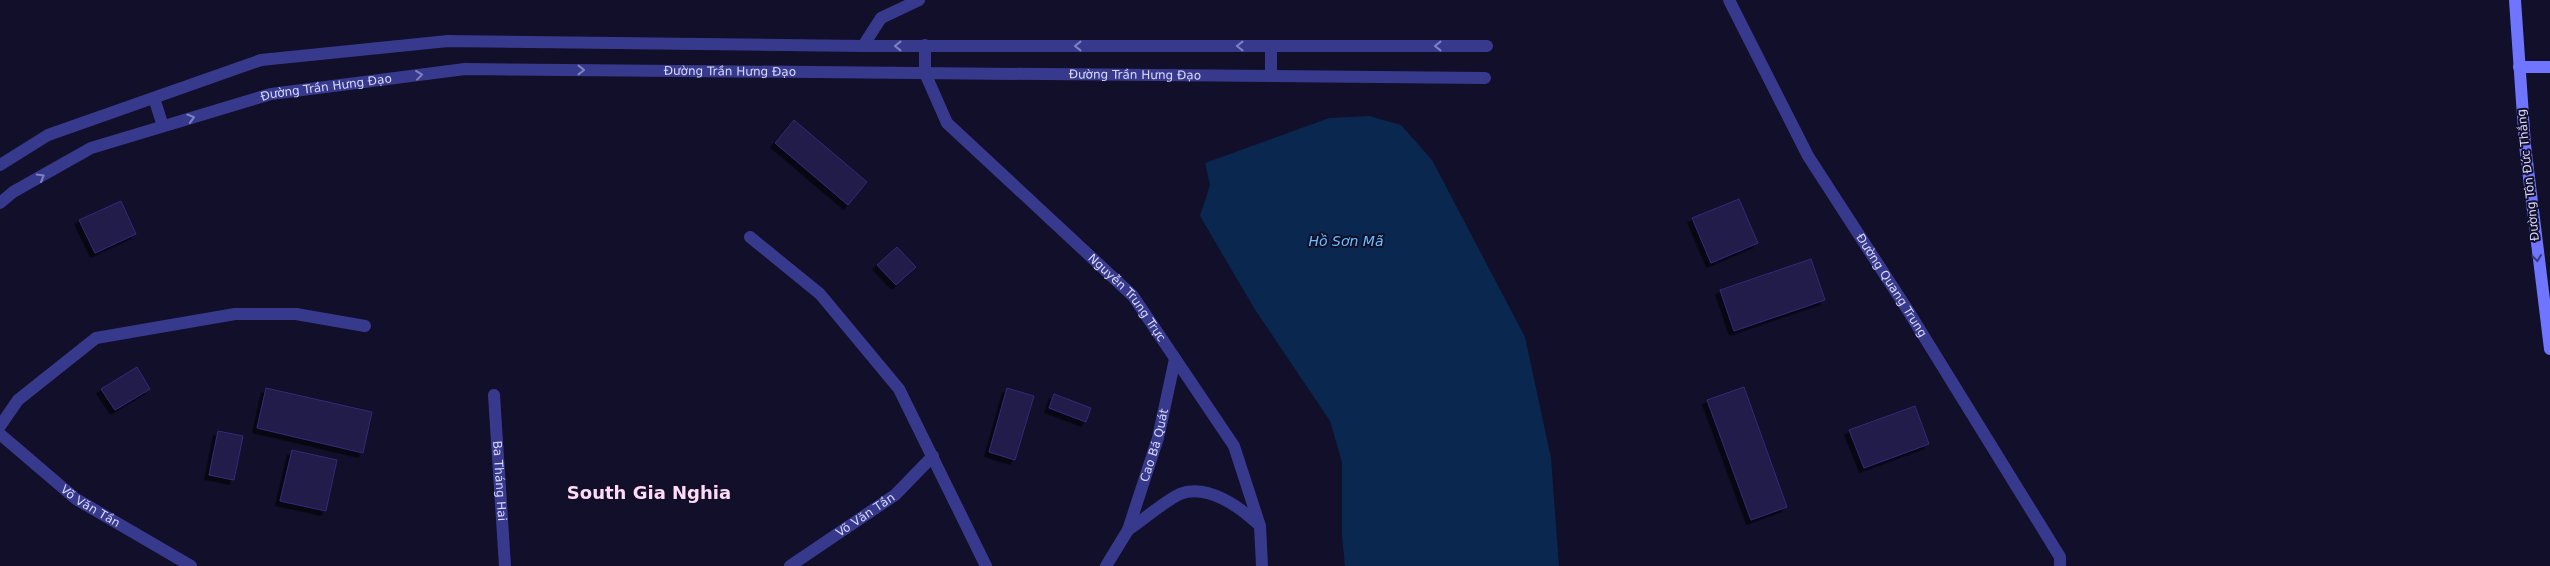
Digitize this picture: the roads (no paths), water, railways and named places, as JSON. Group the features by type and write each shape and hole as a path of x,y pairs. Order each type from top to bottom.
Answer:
{"main road":[{"name":"Đường Tôn Đức Thắng","path":"2515,0 2518,67 2531,212 2550,349"},
{"path":"2518,67 2550,67"}],"street":[{"path":"863,46 881,18 919,0"},
{"name":"Đường Quang Trung","path":"1729,0 1808,156 1918,326 2060,557 2060,566"},
{"path":"0,165 48,135 260,60 448,40 863,46 1486,46"},
{"path":"925,46 925,73"},
{"path":"1271,46 1271,76"},
{"name":"Đường Trần Hưng Đạo","path":"0,203 14,192 91,148 271,94 466,69 1485,78"},
{"name":"Nguyễn Trung Trực","path":"925,73 947,123 1133,296 1234,446 1260,526 1262,566"},
{"path":"154,98 163,126"},
{"path":"750,238 820,294 899,389 986,566"},
{"path":"0,426 18,400 96,338 235,314 296,314 366,326"},
{"name":"Cao Bá Quát","path":"1106,566 1128,530 1158,438 1175,359"},
{"name":"Ba Tháng Hai","path":"494,395 506,566"},
{"name":"Võ Văn Tần","path":"0,434 76,498 190,566"},
{"name":"Võ Văn Tần","path":"790,566 895,495 933,456"},
{"name":"Cao Bá Quát","path":"1128,530 1180,494 1208,491 1248,514 1260,526"}],"water":[{"name":"Hồ Sơn Mã","path":"1369,116 1401,125 1432,160 1525,337 1551,458 1559,566 1345,566 1342,536 1342,462 1330,421 1254,308 1200,216 1210,185 1205,163 1329,118"}],"district":[{"name":"South Gia Nghia","path":"649,493"}]}
